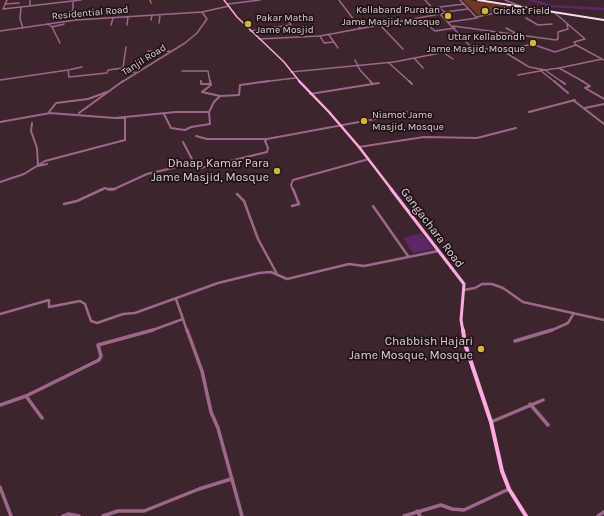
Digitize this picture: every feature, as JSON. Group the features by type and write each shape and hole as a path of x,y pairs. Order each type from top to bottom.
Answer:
{"highway":[{"path":"478,0 604,20"}],"main road":[{"name":"Gangachara Road","path":"224,0 250,31 284,62 295,78 329,112 369,159 464,284 464,290"},
{"path":"464,290 461,320 465,344 491,422 502,472 509,489 526,516"}],"street":[{"path":"3,9 7,0"},
{"path":"30,0 30,5"},
{"path":"0,9 81,0"},
{"name":"Residential Road","path":"0,32 76,20 202,12 228,5 260,0"},
{"path":"339,0 360,29"},
{"path":"425,0 434,10 441,9 444,12"},
{"path":"460,0 477,17"},
{"path":"505,0 520,6"},
{"path":"73,1 71,12 76,20"},
{"path":"4,4 20,3"},
{"path":"432,8 464,4"},
{"path":"450,22 520,6"},
{"path":"21,7 20,19 23,28"},
{"path":"259,39 329,35 446,13 444,12 469,9"},
{"name":"Tanjil Road","path":"78,114 136,72 185,43 203,26 207,19 202,12"},
{"path":"556,12 566,24 585,37 574,42 576,45"},
{"path":"440,14 450,22 471,47"},
{"path":"151,20 152,15"},
{"path":"159,23 160,15"},
{"path":"127,25 128,17"},
{"path":"250,31 291,24 286,17"},
{"path":"111,25 113,18"},
{"path":"526,18 538,25 552,24"},
{"path":"411,19 414,21 422,21 435,31 454,27 556,40 558,39 558,32 568,29 566,24"},
{"path":"47,24 52,27 60,43"},
{"path":"52,27 64,24"},
{"path":"380,26 384,27 403,50"},
{"path":"506,28 519,35"},
{"path":"329,35 338,48"},
{"path":"320,36 324,43 334,42"},
{"path":"504,52 516,47 532,44 552,52 576,45 603,60"},
{"path":"126,47 123,68 125,72 136,72"},
{"path":"292,72 388,63 471,47 504,52 528,67 545,70 565,84"},
{"path":"148,50 171,51"},
{"path":"444,52 453,59"},
{"path":"398,56 402,61"},
{"path":"415,58 424,68"},
{"path":"355,60 373,84"},
{"path":"518,75 603,60"},
{"path":"388,63 412,84"},
{"path":"0,80 82,67"},
{"path":"68,70 69,77 107,73 108,70 123,68"},
{"path":"559,68 590,86 585,88 604,99"},
{"path":"182,71 208,71 211,84"},
{"path":"541,71 568,93"},
{"path":"211,84 202,92 220,96 239,95 239,86 241,85 295,78"},
{"path":"201,81 201,84 211,84"},
{"path":"310,94 379,83"},
{"path":"48,113 56,103 88,99 110,91"},
{"path":"164,114 167,117 171,128 185,130 191,127 210,124 209,112 214,102 220,96"},
{"path":"529,112 574,100 604,124"},
{"path":"584,108 604,104"},
{"path":"0,122 48,113 78,114 115,118 176,112 209,112"},
{"path":"400,113 406,112"},
{"path":"196,136 207,139 266,139 397,115"},
{"path":"0,182 24,174 45,161 125,140 125,117"},
{"path":"32,122 31,132 36,148 38,166"},
{"path":"359,147 433,136 476,138 502,133 516,128"},
{"path":"183,142 197,168 201,168 267,152 268,148 265,141 266,139"},
{"path":"292,206 299,204 291,185 293,180 369,159"},
{"path":"64,204 77,201 87,195 105,188 110,190 147,174 194,163"},
{"path":"38,166 47,164"},
{"path":"236,194 244,201 258,239 277,274"},
{"path":"373,206 408,256"},
{"path":"0,314 49,300 50,307 80,301 85,304 91,321 97,323 176,299 236,278 259,273 271,272 287,279 349,264 364,266 438,251"},
{"path":"464,290 475,288 482,284 492,284 504,288 523,302 574,312 604,320"},
{"path":"176,299 202,371 211,412 218,428 242,516"},
{"path":"515,341 547,332 568,323 573,317 574,312"},
{"path":"0,405 26,396 99,360 101,356 97,346 98,345 142,334 183,319"},
{"path":"26,396 42,418"},
{"path":"491,422 530,404 543,400"},
{"path":"530,404 548,425"},
{"path":"103,516 118,511 144,511 199,489 231,479"},
{"path":"0,487 11,516"},
{"path":"404,516 441,505 452,509 464,510 509,489"},
{"path":"417,511 420,516"},
{"path":"598,516 604,512"},
{"path":"63,516 68,514 79,516"}],"shaded area":[{"name":"Cricket Field","path":"463,0 468,0 514,7 478,15"},
{"path":"421,233 434,249 413,253 403,238"}],"waterway":[{"path":"531,0 551,6 604,9"}],"place":[{"name":"Cricket Field","path":"485,11"},
{"name":"Kellaband Puratan Jame Masjid, Mosque","path":"448,16"},
{"name":"Pakar Matha Jame Mosjid","path":"248,24"},
{"name":"Uttar Kellabondh Jame Masjid, Mosque","path":"533,43"},
{"name":"Niamot Jame Masjid, Mosque","path":"364,121"},
{"name":"Dhaap Kamar Para Jame Masjid, Mosque","path":"277,171"},
{"name":"Chabbish Hajari Jame Mosque, Mosque","path":"481,349"}]}
